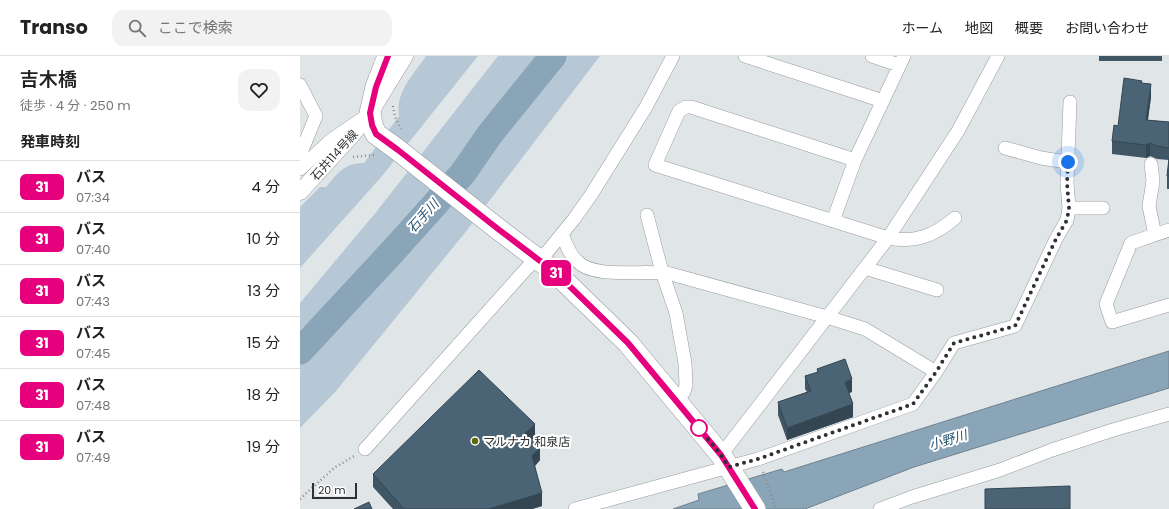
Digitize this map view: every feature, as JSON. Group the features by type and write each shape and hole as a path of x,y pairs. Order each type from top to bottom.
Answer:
{"main road":[{"path":"388,56 376,87 370,113 372,125 376,134 556,273 628,343 727,464 755,509"}],"street":[{"name":"石井114号線","path":"300,192 353,134 370,113 405,56"},
{"path":"365,449 527,268 548,251 562,234 591,195 646,107 672,56 679,56"},
{"path":"745,56 883,101"},
{"path":"833,221 855,160 902,61 872,56"},
{"path":"727,464 827,316 888,238 958,131 998,56"},
{"path":"300,86 316,116 300,155"},
{"path":"575,509 727,464 758,459 913,404 936,372 954,343 1015,326 1056,239 1067,220 1069,208 1067,183 1070,102"},
{"path":"855,160 691,107 686,107 679,111 655,165 900,241 912,240 930,235 944,227 955,218"},
{"path":"300,169 330,140 370,113"},
{"path":"1005,148 1041,158 1068,162"},
{"path":"1151,164 1153,182 1149,206 1155,235"},
{"path":"1069,208 1103,208"},
{"path":"647,215 662,272 676,312 684,363 686,385 684,392 676,401"},
{"path":"1169,230 1131,243 1106,304 1112,322 1169,305"},
{"path":"562,234 571,255 578,263 587,268 625,274 662,272 827,316 864,328 936,372"},
{"path":"864,268 937,290"},
{"path":"880,509 912,496 1000,470 1052,450 1169,414"}],"path":[{"path":"350,157 375,155"},
{"path":"300,499 334,468 365,449"},
{"path":"762,469 776,509"}],"shaded area":[{"path":"426,56 478,56 382,176 300,268 300,207 320,187 326,187 334,177 346,167 357,163 364,163 399,116 398,108 402,92"},
{"path":"498,56 600,56 464,234 336,391 300,428 300,303 377,211"}],"water":[{"name":"小野川","path":"1169,351 1169,388 914,467 805,509 673,509 699,500 698,494 782,469 784,472"}],"building":[{"path":"1124,78 1151,84 1146,120 1169,122 1169,148 1150,143 1146,145 1112,141 1114,125 1118,126"},
{"path":"1169,158 1169,176 1167,176"},
{"path":"845,359 852,379 845,382 853,404 787,428 778,402 811,391 805,376 818,372 817,369"},
{"name":"マルナカ 和泉店","path":"479,370 535,424 525,433 540,447 532,456 542,493 489,509 404,509 373,474"},
{"path":"1070,486 1070,509 985,509 985,489"},
{"path":"369,502 372,509 354,509"}],"waterway":[{"name":"石手川","path":"300,351 463,173 490,134 553,56"}],"bus line":[{"name":"31","path":"388,56 376,87 370,113 372,125 376,134 556,273 628,343 721,455 755,509"}],"place":[{"name":"マルナカ 和泉店","path":"475,441"}],"route":[{"path":"699,428 729,467 758,459 913,404 936,372 954,343 1015,326 1056,239 1067,220 1069,208 1067,183 1068,162"}]}
